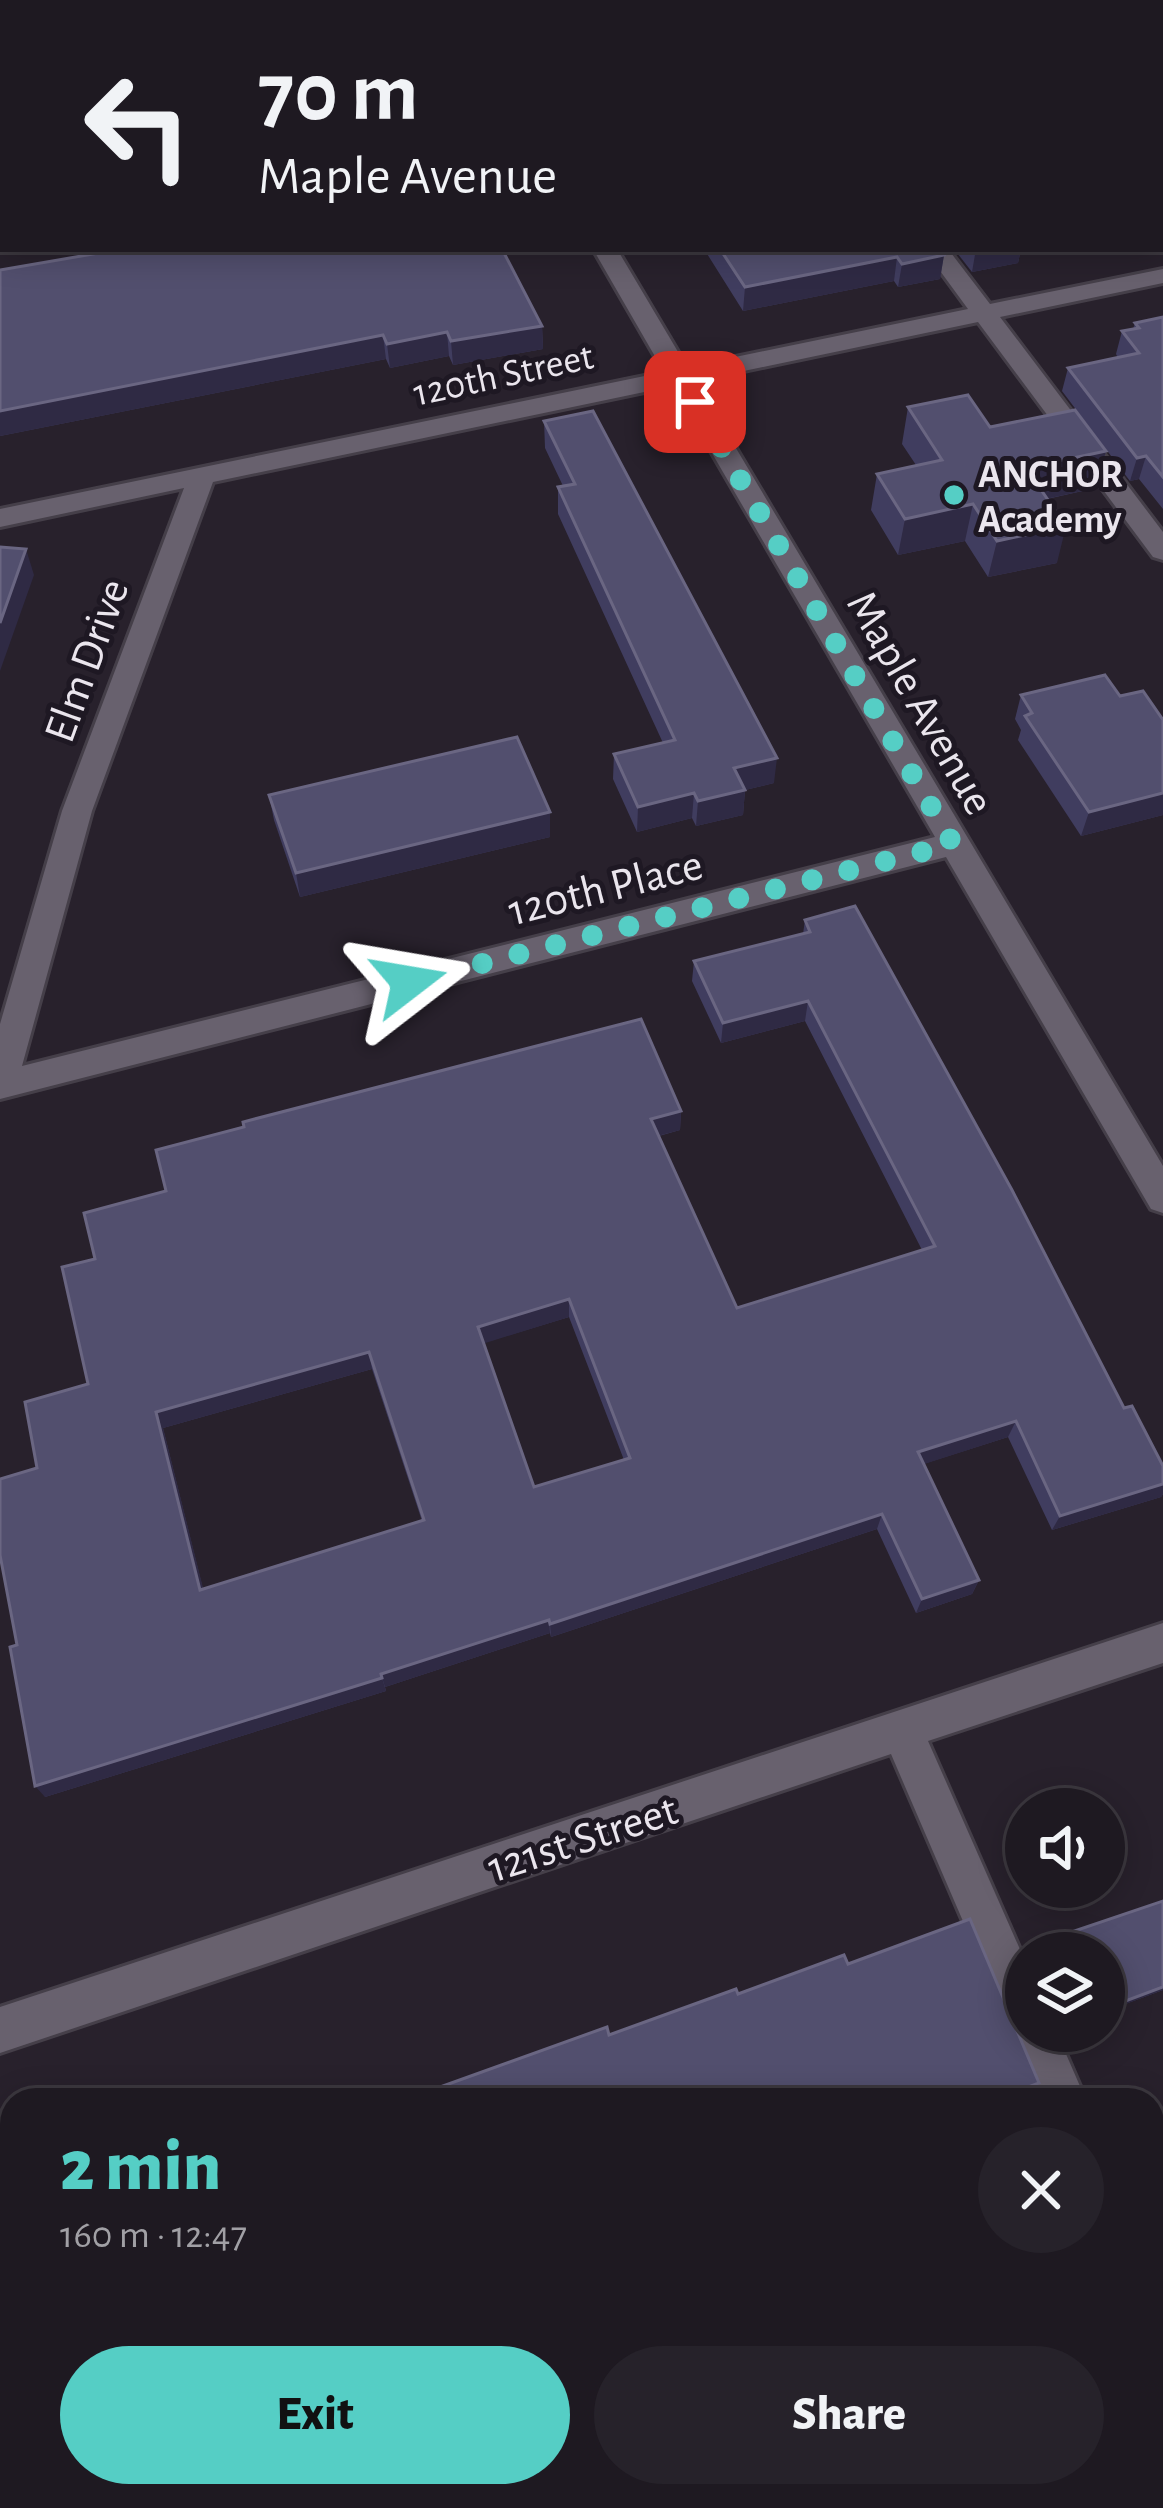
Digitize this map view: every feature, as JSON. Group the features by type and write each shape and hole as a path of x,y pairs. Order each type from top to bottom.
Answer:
{"street":[{"name":"Maple Avenue","path":"607,252 1163,1198"},
{"path":"938,252 1163,551"},
{"name":"120th Street","path":"0,518 1163,276"},
{"name":"Elm Drive","path":"0,1084 77,811 201,478"},
{"name":"120th Place","path":"0,1084 953,844"},
{"name":"121st Street","path":"0,2030 1163,1643"},
{"path":"902,1731 1005,1966"},
{"path":"1042,2052 1058,2088"}],"building":[{"path":"105,252 504,252 542,326 451,341 447,332 387,344 383,335 0,411 0,270"},
{"path":"722,252 944,255 902,264 897,257 745,287"},
{"path":"1163,317 1163,477 1146,456 1137,458 1068,368 1139,353 1122,331"},
{"path":"968,395 990,427 1075,410 1106,451 1026,468 1066,526 997,541 973,504 905,519 877,474 942,460 908,407"},
{"path":"593,411 777,758 734,768 745,790 698,801 694,793 638,807 614,754 675,740 558,487 575,484 544,421"},
{"path":"0,547 26,549 0,623"},
{"path":"1105,675 1120,696 1143,691 1163,720 1163,793 1089,812 1025,716 1032,713 1021,695"},
{"path":"517,737 550,812 296,873 269,795"},
{"path":"855,906 1012,1190 1124,1408 1132,1406 1163,1466 1163,1484 1060,1516 1016,1421 918,1452 979,1580 922,1599 882,1514 35,1786 10,1647 17,1645 0,1555 0,1479 37,1468 25,1402 88,1384 62,1267 95,1259 84,1213 166,1191 156,1150 244,1127 243,1122 641,1019 681,1111 651,1119 737,1308 935,1246 808,1001 723,1023 694,961 810,932 805,920","holes":["569,1299 630,1458 534,1487 478,1327","369,1352 424,1520 200,1590 156,1412"]},
{"path":"1163,1901 1163,1987 1125,2001 1125,1932 1071,1932"},
{"path":"970,1919 1005,2002 1005,2052 1026,2052 1039,2083 1025,2088 437,2088 607,2027 609,2035 844,1955 848,1964"}],"place":[{"name":"ANCHOR Academy","path":"954,495"}],"route":[{"path":"409,982 953,844 695,402"}]}
